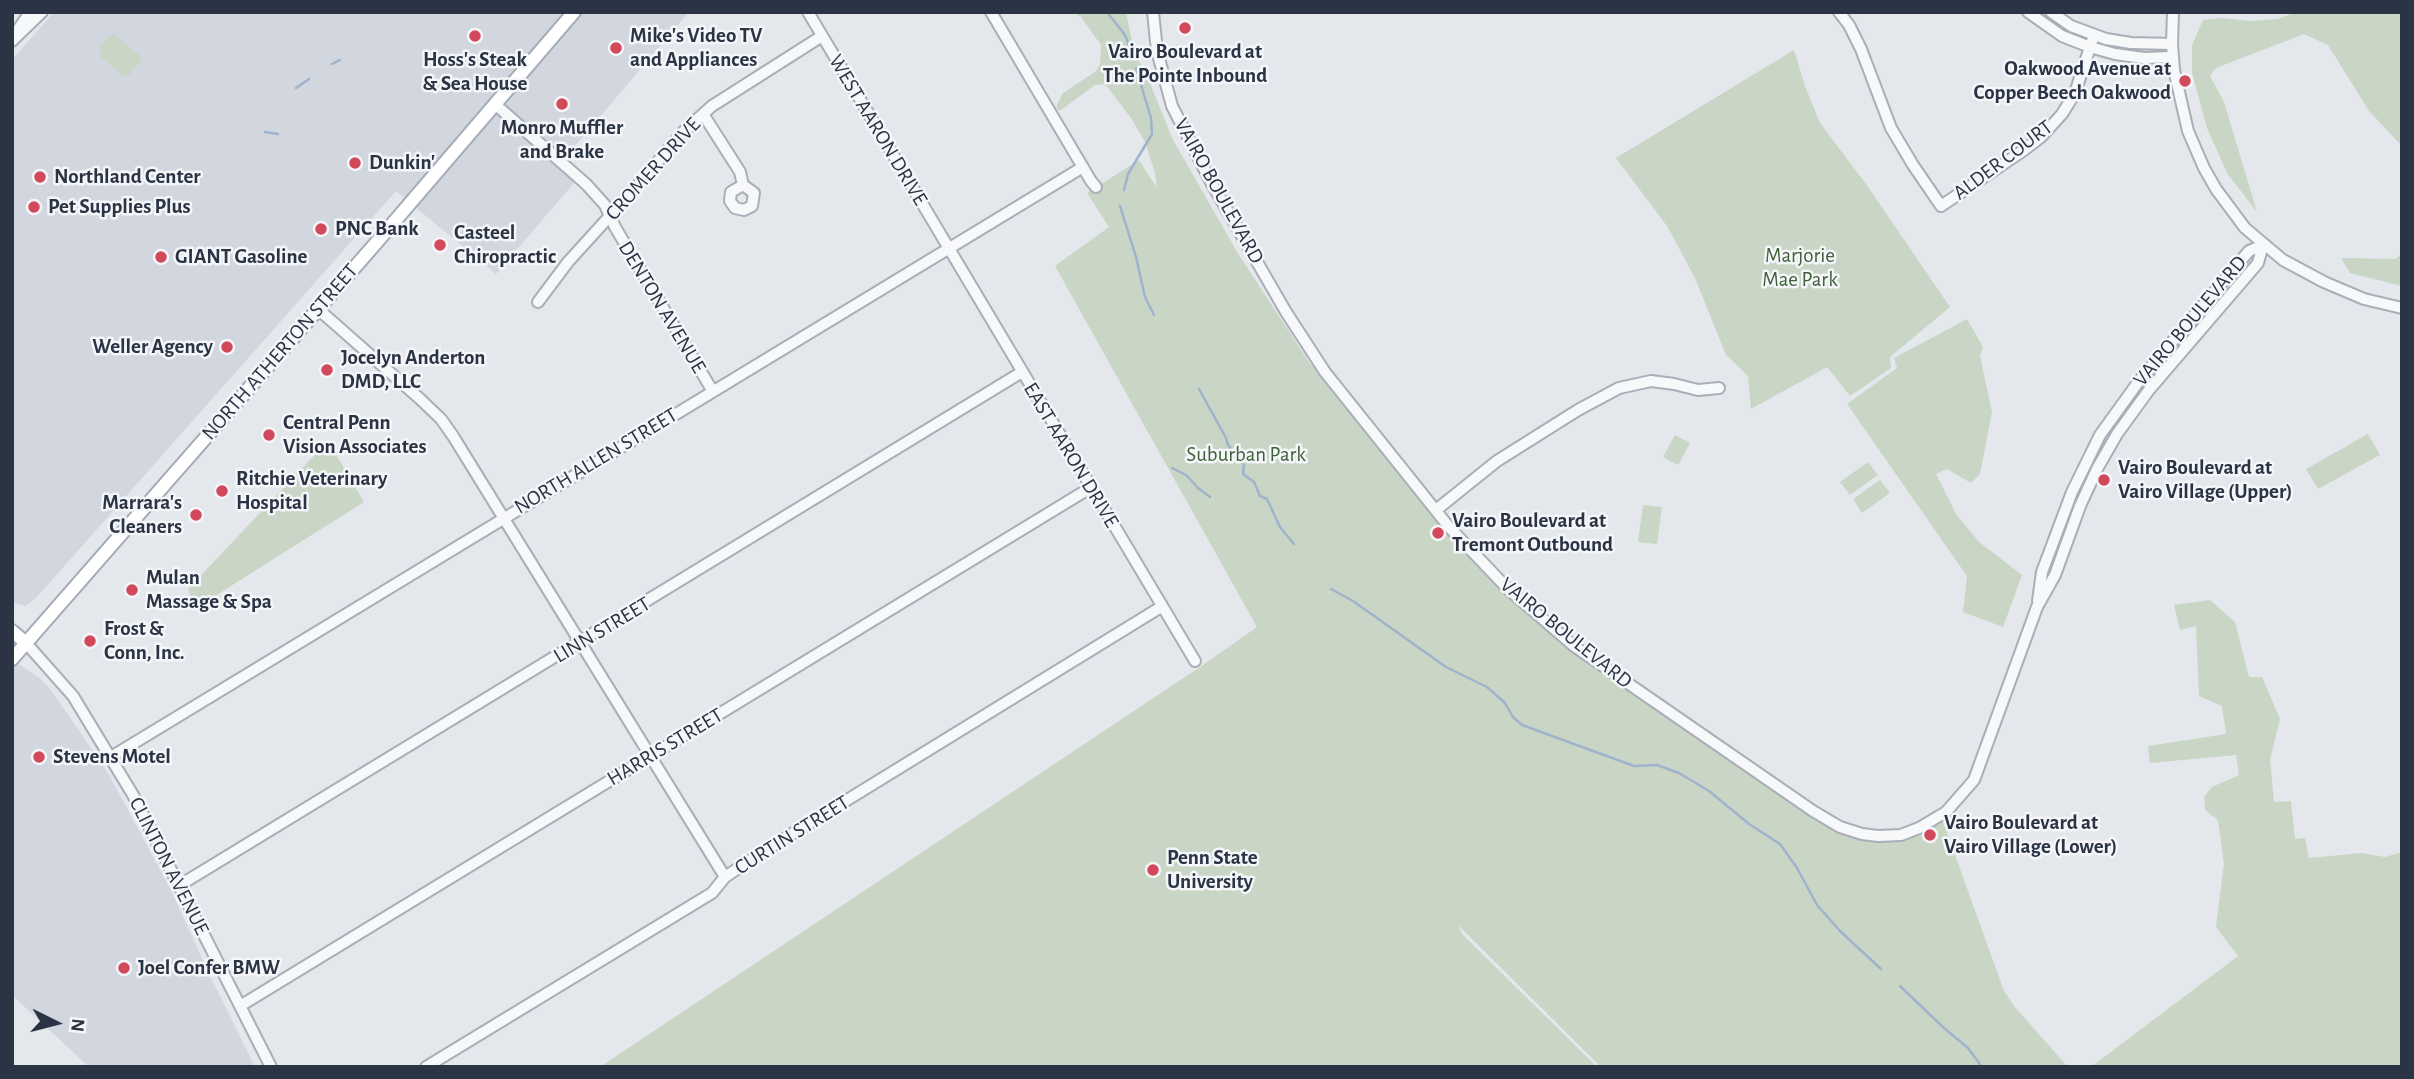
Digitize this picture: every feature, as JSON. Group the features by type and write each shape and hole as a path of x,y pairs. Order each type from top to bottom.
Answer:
{"main road":[{"name":"NORTH ATHERTON STREET","path":"12,659 496,105 574,12"},
{"path":"12,631 26,643"}],"street":[{"path":"13,40 30,12"},
{"path":"13,40 42,12"},
{"name":"WEST AARON DRIVE","path":"808,12 948,248"},
{"path":"991,12 1097,187"},
{"name":"VAIRO BOULEVARD","path":"1153,12 1157,51 1172,106 1212,184 1286,312 1325,372 1436,510 1508,589 1574,646 1813,811 1840,827 1862,834 1900,835 1919,828 1946,812 1974,780 2037,607 2042,572 2071,492 2100,435 2139,381 2249,251 2263,245"},
{"name":"ALDER COURT","path":"1839,12 1861,49 1891,128 1941,206 2024,150 2049,129 2075,93 2094,35"},
{"path":"2028,12 2062,36 2090,47 2135,57 2172,57"},
{"path":"2050,12 2071,26 2106,39 2131,43 2172,44"},
{"path":"2174,12 2172,57 2188,131 2204,169 2245,228 2283,260 2324,282 2364,299 2402,308"},
{"name":"CROMER DRIVE","path":"538,302 568,262 683,132 739,88 822,36"},
{"name":"DENTON AVENUE","path":"496,105 599,198 712,390"},
{"path":"703,114 740,172 743,185"},
{"name":"NORTH ALLEN STREET","path":"111,757 1083,167"},
{"name":"EAST AARON DRIVE","path":"948,248 1195,662"},
{"path":"318,309 441,419 725,877"},
{"name":"LINN STREET","path":"180,885 1022,372"},
{"path":"1436,510 1497,461 1578,410 1619,388 1651,382 1698,390 1719,388"},
{"name":"HARRIS STREET","path":"240,1006 1090,488"},
{"name":"CURTIN STREET","path":"426,1067 712,893 725,877 1161,607"},
{"name":"CLINTON AVENUE","path":"26,643 68,689 111,757 180,885 271,1067"}],"shaded area":[{"path":"54,12 689,12 563,160 579,177 496,274 396,191 36,598 25,606 12,602 12,60"},
{"path":"12,660 40,678 51,690 108,773 171,890 255,1067 89,1067 12,995"}],"green space":[{"name":"Suburban Park","path":"1073,12 1126,12 1134,51 1172,138 1237,252 1309,362 1432,504 1533,611 1845,829 1901,835 1941,816 2004,991 2068,1067 1601,1067 1458,925 1463,935 1597,1067 600,1067 1257,627 1055,266 1109,227 1087,193 1139,160 1157,188 1145,142 1131,118 1105,84 1095,85 1061,110 1057,110 1063,93 1096,71 1100,64 1101,45 1081,17"},
{"path":"2296,12 2402,12 2402,146 2369,111 2328,45 2304,34 2216,68 2210,76 2224,102 2257,212 2227,173 2207,128 2192,73 2192,45 2203,20 2278,19"},
{"path":"114,34 141,57 128,76 124,77 101,57 100,45"},
{"name":"Marjorie Mae Park","path":"1794,50 1820,123 1866,184 1950,307 1890,357 1891,368 1850,396 1827,367 1751,409 1748,376 1726,355 1695,278 1667,226 1616,158"},
{"path":"2402,254 2402,286 2350,273 2341,258 2395,259"},
{"path":"1967,319 1983,347 1980,356 1992,412 1980,474 1971,483 1947,469 1936,474 1956,514 1979,542 2022,575 2003,627 1963,612 1967,576 1847,404 1897,368 1894,358"},
{"path":"2368,434 2380,455 2318,489 2306,469"},
{"path":"1675,435 1690,443 1678,465 1663,457"},
{"path":"328,441 364,502 196,608 188,589"},
{"path":"1868,462 1878,475 1850,495 1840,482"},
{"path":"1880,480 1890,493 1862,513 1853,499"},
{"path":"1643,505 1662,507 1657,544 1638,542"},
{"path":"2210,600 2235,622 2249,677 2262,677 2280,719 2270,760 2274,802 2291,801 2295,839 2305,838 2309,858 2362,853 2385,857 2402,852 2402,1067 2091,1067 2238,956 2216,927 2224,864 2218,820 2205,810 2204,797 2212,787 2239,775 2236,755 2150,763 2148,746 2226,734 2222,706 2199,696 2196,626 2180,630 2174,605"}],"waterway":[{"path":"1107,12 1125,35 1134,58"},
{"path":"332,64 340,60"},
{"path":"1124,190 1128,174 1152,134 1151,118 1136,68"},
{"path":"296,88 309,79"},
{"path":"265,132 278,134"},
{"path":"1120,206 1145,297 1154,315"},
{"path":"1199,389 1228,445 1244,465 1243,474 1254,482 1260,496 1267,499 1280,527 1294,544"},
{"path":"1172,468 1186,475 1210,497"},
{"path":"1331,589 1353,601 1446,667 1487,687 1505,703 1513,717 1522,725 1634,766 1657,765 1679,773 1709,791 1749,824 1780,844 1817,905 1840,931 1881,969"},
{"path":"1900,986 1968,1048 1982,1067"}],"place":[{"name":"Vairo Boulevard at The Pointe Inbound","path":"1185,28"},
{"name":"Hoss's Steak & Sea House","path":"475,36"},
{"name":"Mike's Video TV and Appliances","path":"616,48"},
{"name":"Oakwood Avenue at Copper Beech Oakwood","path":"2185,81"},
{"name":"Monro Muffler and Brake","path":"562,104"},
{"name":"Dunkin'","path":"355,163"},
{"name":"Northland Center","path":"40,177"},
{"name":"Pet Supplies Plus","path":"34,207"},
{"name":"PNC Bank","path":"321,229"},
{"name":"Casteel Chiropractic","path":"440,245"},
{"name":"GIANT Gasoline","path":"161,257"},
{"name":"Weller Agency","path":"227,347"},
{"name":"Jocelyn Anderton DMD, LLC","path":"327,370"},
{"name":"Central Penn Vision Associates","path":"269,435"},
{"name":"Vairo Boulevard at Vairo Village (Upper)","path":"2104,480"},
{"name":"Ritchie Veterinary Hospital","path":"222,491"},
{"name":"Marrara's Cleaners","path":"196,515"},
{"name":"Vairo Boulevard at Tremont Outbound","path":"1438,533"},
{"name":"Mulan Massage & Spa","path":"132,590"},
{"name":"Frost & Conn, Inc.","path":"90,641"},
{"name":"Stevens Motel","path":"39,757"},
{"name":"Vairo Boulevard at Vairo Village (Lower)","path":"1930,835"},
{"name":"Penn State University","path":"1153,870"},
{"name":"Joel Confer BMW","path":"124,968"}]}
